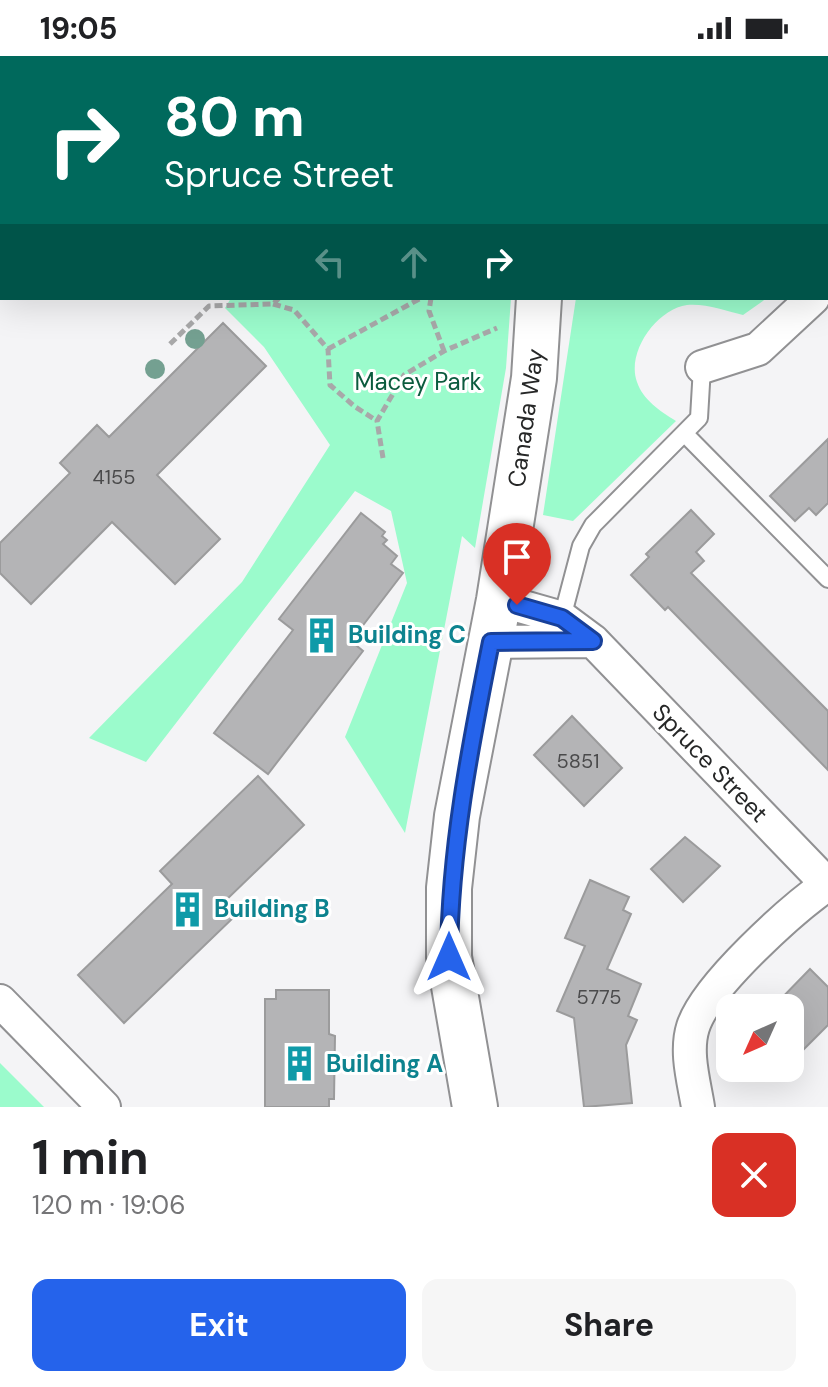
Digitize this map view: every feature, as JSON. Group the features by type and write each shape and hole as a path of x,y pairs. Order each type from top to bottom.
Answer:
{"main road":[{"name":"Canada Way","path":"475,1107 449,957 449,888 457,816 499,600 534,378 539,300"}],"street":[{"path":"702,367 758,349 811,300"},
{"name":"Spruce Street","path":"499,600 562,618 593,641 828,884"},
{"path":"491,642 593,641"},
{"path":"698,1107 690,1049 693,1027 706,1000 796,908 828,884"},
{"path":"0,1001 104,1107"}],"lane":[{"path":"562,618 581,546 593,525 699,418 702,367"},
{"path":"685,434 828,579"}],"path":[{"path":"273,304 277,300"},
{"path":"328,349 417,300"},
{"path":"431,300 429,311 444,351"},
{"path":"170,344 209,306 273,304 294,310 328,349 330,385 377,421"},
{"path":"383,458 377,421 404,375 444,351 497,328"}],"green space":[{"name":"Macey Park","path":"230,300 511,300 506,368 475,548 462,536 405,833 345,737 407,583 391,511 355,491 146,762 89,738 242,582 330,445 264,347 225,308"},
{"path":"576,300 764,300 743,315 708,306 687,305 665,314 655,323 636,358 637,382 648,400 676,421 573,521 543,515"},
{"path":"0,1063 44,1107 0,1107"}],"building":[{"path":"223,323 266,366 157,475 220,539 175,584 112,522 31,604 0,573 0,543 70,473 60,463 97,425 109,437"},
{"path":"828,439 828,503 816,515 809,508 795,521 770,496"},
{"path":"691,510 714,534 696,552 704,561 691,573 828,711 828,770 668,607 665,610 631,575 649,557 646,554"},
{"name":"Building C","path":"361,513 385,532 382,536 387,540 383,544 397,556 391,564 403,573 351,641 363,651 268,774 214,733 293,630 279,619"},
{"path":"572,716 622,768 584,806 534,755"},
{"name":"Building B","path":"258,776 304,825 223,903 235,916 124,1023 78,975 172,884 160,871"},
{"path":"685,837 720,866 683,902 651,869"},
{"path":"590,880 629,897 623,910 631,914 607,969 641,984 628,1016 637,1020 626,1045 632,1103 584,1107 574,1018 557,1011 585,946 565,938"},
{"path":"810,969 828,987 828,1025 804,1049 804,994 786,994"},
{"name":"Building A","path":"276,990 329,990 329,1034 335,1036 334,1099 329,1099 329,1107 265,1107 265,999 276,999"}],"place":[{"name":"Building C","path":"322,635"},
{"name":"Building B","path":"188,909"},
{"name":"Building A","path":"300,1064"}],"route":[{"path":"449,957 449,888 457,816 491,642 593,641 562,618 517,605"}]}
